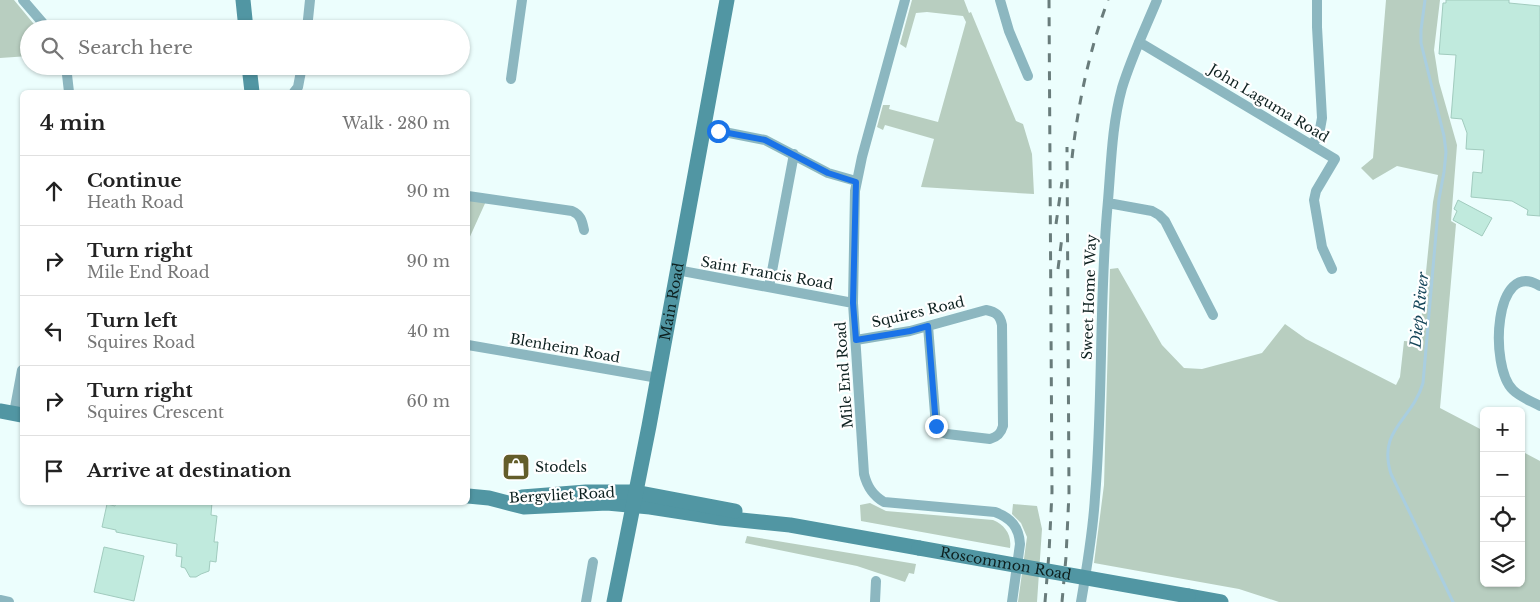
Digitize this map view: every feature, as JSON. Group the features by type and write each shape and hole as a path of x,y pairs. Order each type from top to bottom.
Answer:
{"street":[{"path":"23,0 40,20"},
{"path":"243,0 245,20"},
{"path":"308,20 310,0"},
{"path":"511,78 522,0"},
{"name":"Main Road","path":"614,602 658,378 727,0"},
{"name":"Mile End Road","path":"905,0 856,182 853,303 864,474 868,486 877,498 884,502 995,512 1011,520 1016,527 1020,544 1012,602"},
{"path":"1000,0 1009,31 1028,76"},
{"name":"Sweet Home Way","path":"1081,602 1095,498 1104,256 1114,129 1122,89 1157,0"},
{"path":"1313,145 1320,130 1322,118 1317,0"},
{"name":"John Laguma Road","path":"1139,42 1335,159 1316,191 1314,200 1322,247 1332,269"},
{"path":"67,75 69,90"},
{"path":"251,75 252,90"},
{"path":"296,90 300,75"},
{"path":"704,128 765,140 828,173 856,182"},
{"path":"769,287 794,154"},
{"path":"470,196 572,211 578,214 584,230"},
{"path":"1108,203 1152,211 1160,215 1213,315"},
{"name":"Saint Francis Road","path":"677,270 853,303"},
{"path":"1540,286 1527,280 1518,282 1511,288 1504,301 1498,339 1499,359 1504,376 1512,390 1540,406"},
{"name":"Squires Road","path":"856,340 910,331 928,326 986,310 994,312 1000,318 1002,325 1003,426 1002,431 995,438 947,434 936,426 928,326"},
{"name":"Blenheim Road","path":"470,345 658,378"},
{"path":"12,413 20,379"},
{"name":"Bergvliet Road","path":"470,496 489,498 586,492 634,499"},
{"name":"Roscommon Road","path":"634,499 723,508 790,525 1221,602"},
{"path":"586,602 593,562"},
{"path":"875,602 876,582"},
{"path":"0,600 8,602"}],"green space":[{"path":"0,0 14,0 31,20 20,20 20,57 0,58"},
{"path":"912,0 964,0 969,13 971,12 1016,121 1023,124 1032,154 1034,194 921,187 934,139 885,125 883,130 877,127 883,105 890,105 889,109 938,122 966,22 963,16 927,12 916,13 906,48 900,44"},
{"path":"1386,0 1440,0 1434,50 1439,82 1457,145 1451,221 1456,224 1440,408 1480,429 1480,587 1525,587 1525,453 1540,461 1540,602 1279,602 1239,589 1094,563 1104,485 1110,269 1118,268 1162,345 1184,368 1202,369 1262,353 1285,324 1306,339 1396,385 1400,377 1404,341 1419,342 1433,202 1438,175 1397,166 1373,180 1361,168 1373,158"},
{"path":"470,196 487,199 470,237"},
{"path":"870,503 886,511 993,520 1007,531 1010,539 1010,548 861,521 860,505"},
{"path":"1013,504 1037,506 1042,529 1037,602 1018,602 1027,537 1021,523 1012,514"},
{"path":"747,536 916,564 914,574 909,573 905,582 857,566 745,543"}],"building":[{"path":"1446,0 1509,0 1509,3 1540,6 1540,216 1527,215 1528,210 1512,201 1471,197 1473,172 1482,173 1484,150 1466,149 1467,133 1462,119 1451,118 1456,55 1439,54 1443,3 1446,3"},
{"path":"1458,200 1492,218 1482,236 1453,220 1457,211 1454,209"},
{"path":"107,505 212,505 211,515 217,516 214,542 218,542 216,562 210,561 209,571 196,577 190,577 185,568 181,567 182,557 176,556 177,544 116,532 116,530 102,527"},
{"path":"104,547 144,556 134,601 94,592"}],"waterway":[{"name":"Diep River","path":"1425,0 1421,43 1444,136 1446,152 1439,199 1423,383 1418,396 1392,435 1388,459 1391,474 1453,602"}],"railway":[{"path":"1045,602 1052,492 1049,0"},
{"path":"1072,158 1085,78 1108,0"},
{"path":"1062,602 1069,493 1067,147"},
{"path":"1056,224 1062,182"},
{"path":"1058,269 1062,237"}],"place":[{"name":"Stodels","path":"516,467"}],"route":[{"path":"718,131 765,140 828,173 856,182 853,303 856,340 928,326 936,426"}]}
